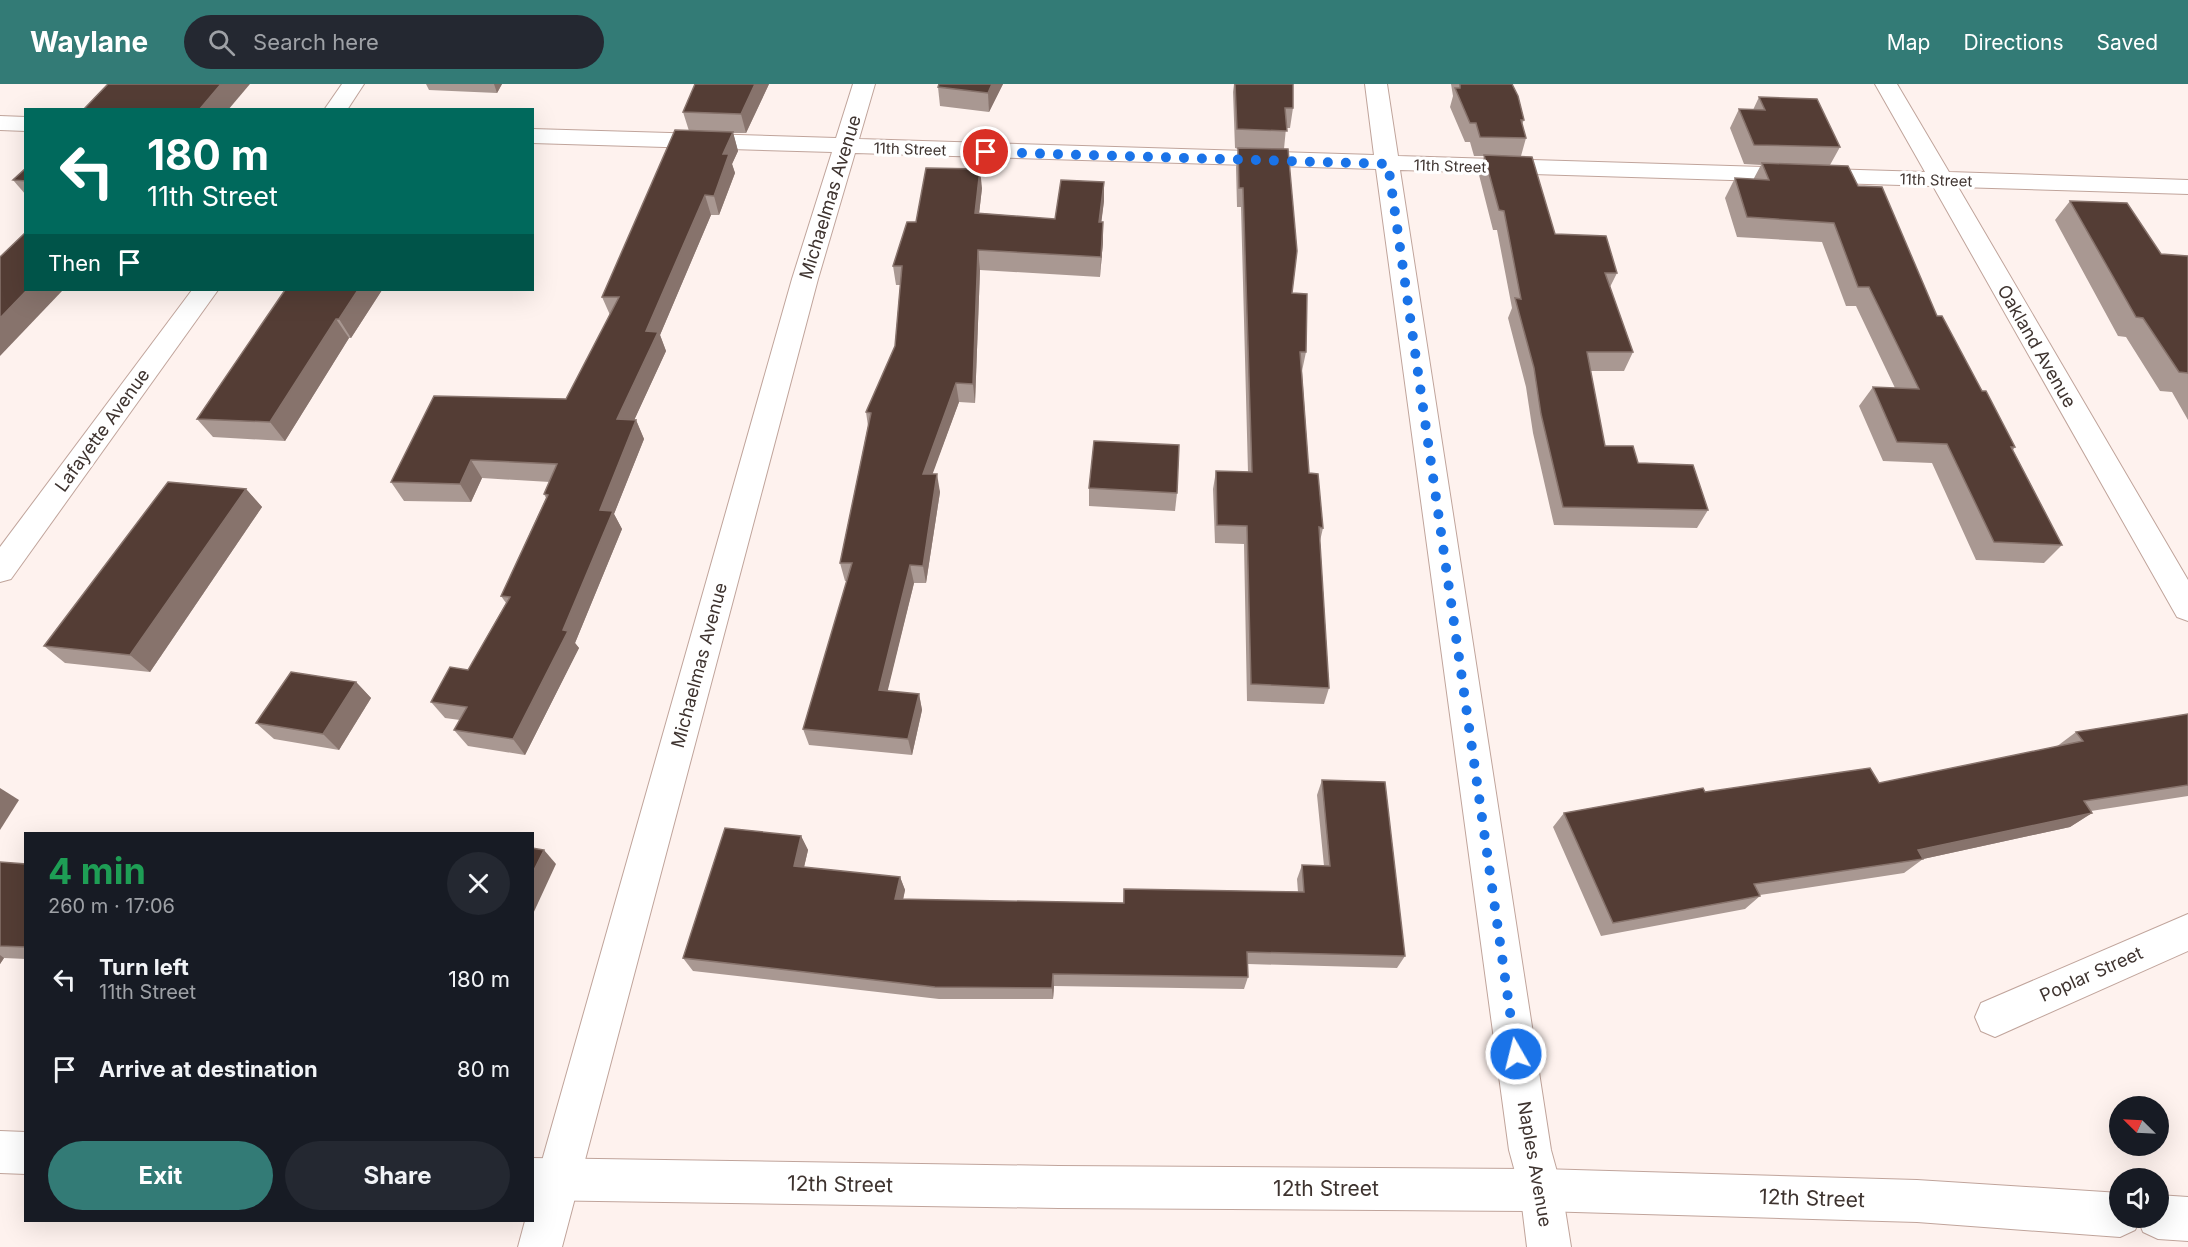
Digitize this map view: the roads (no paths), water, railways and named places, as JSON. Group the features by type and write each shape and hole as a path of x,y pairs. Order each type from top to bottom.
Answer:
{"street":[{"path":"336,108 353,84"},
{"name":"Michaelmas Avenue","path":"540,1247 546,1180 805,279 864,84"},
{"name":"Naples Avenue","path":"1376,84 1530,1150 1541,1190 1549,1247"},
{"name":"Oakland Avenue","path":"1887,84 2188,608"},
{"path":"0,123 24,124"},
{"name":"11th Street","path":"534,136 2188,187"},
{"name":"Lafayette Avenue","path":"0,570 204,291"},
{"name":"Poplar Street","path":"1995,1017 2188,932"},
{"path":"0,1152 24,1153"},
{"name":"12th Street","path":"546,1180 1541,1190 1917,1201 2109,1214"},
{"path":"2169,1218 2188,1219"}]}
